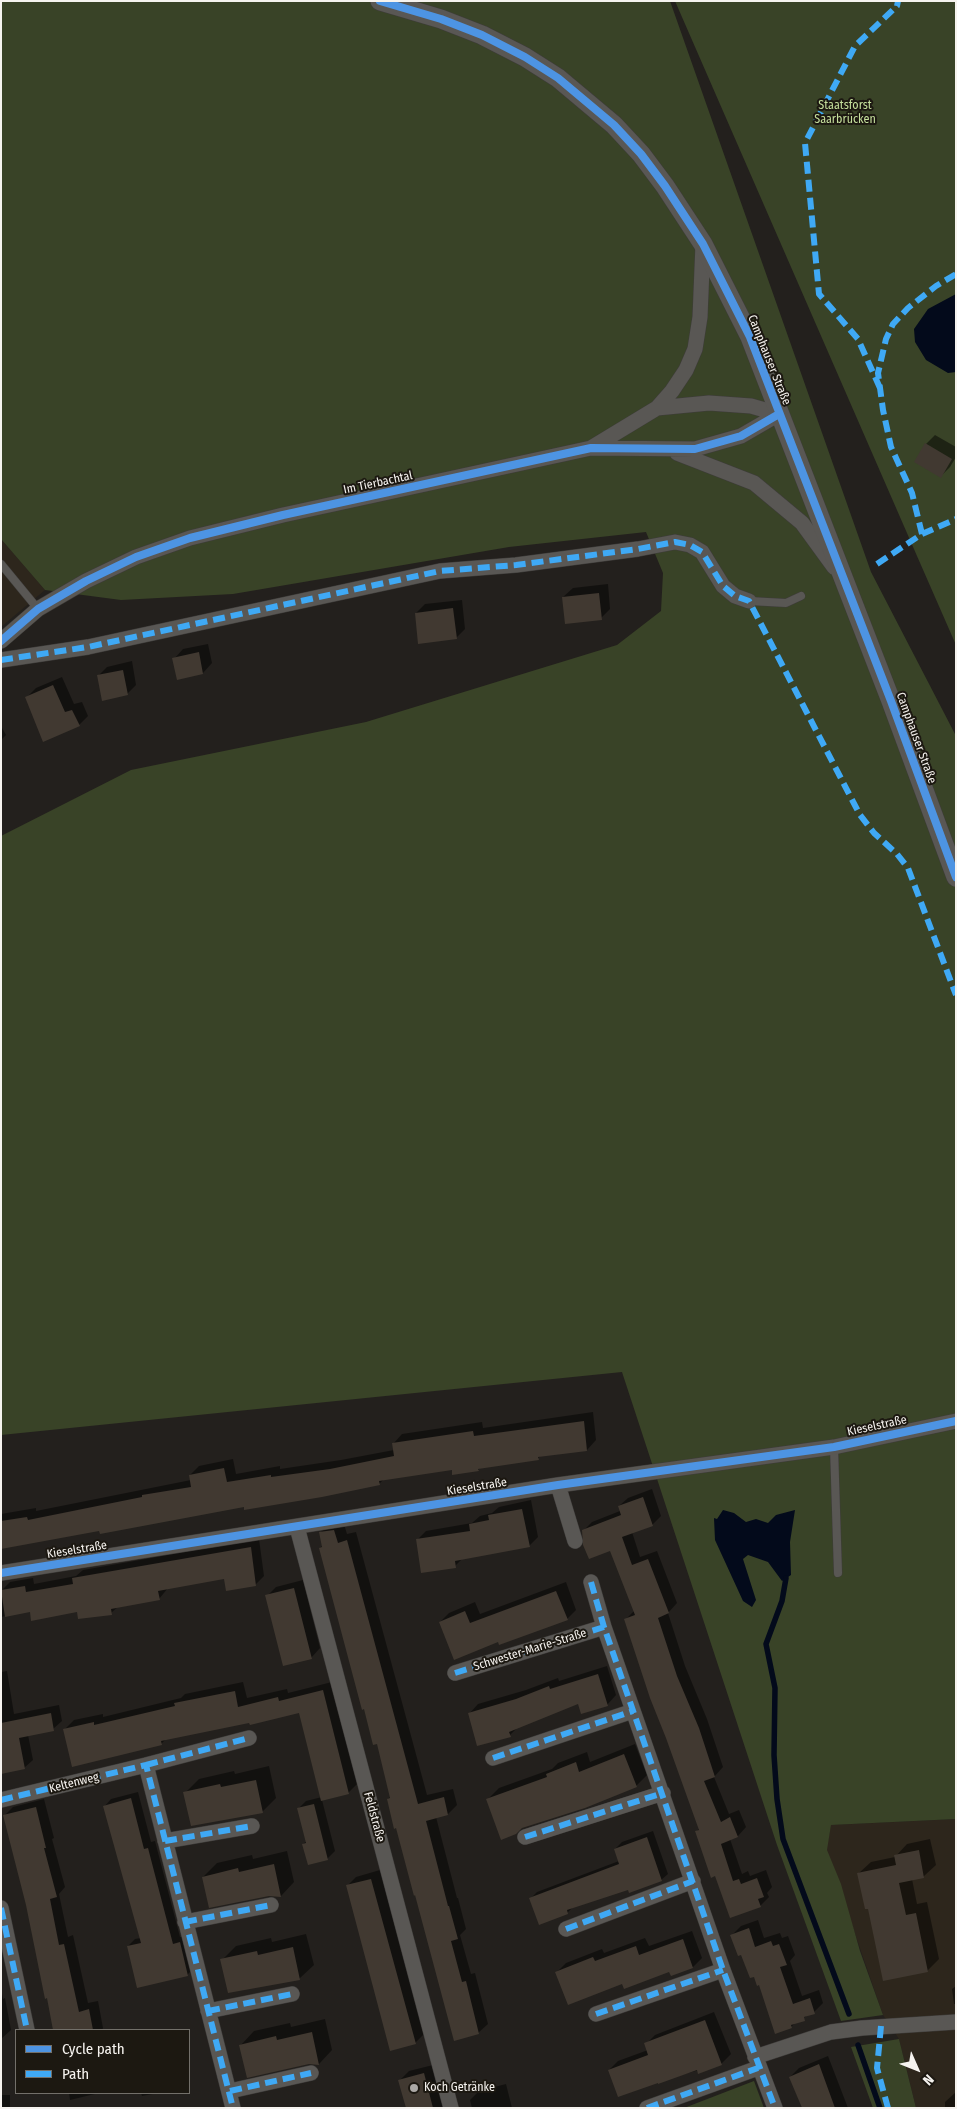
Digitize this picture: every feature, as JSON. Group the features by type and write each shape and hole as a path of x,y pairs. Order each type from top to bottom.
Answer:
{"street":[{"name":"Camphauser Straße","path":"380,1 441,19 482,35 525,57 558,78 614,125 641,154 665,186 703,244 750,337 891,701 956,877"},
{"name":"Im Tierbachtal","path":"591,448 657,408 672,391 686,370 695,350 700,317 703,244"},
{"name":"Im Tierbachtal","path":"657,408 709,403 751,406 780,414"},
{"name":"Im Tierbachtal","path":"1,641 38,610 86,581 136,557 190,538 283,515 591,448 695,449 741,436 780,414"},
{"name":"Im Tierbachtal","path":"668,450 754,483 802,523 843,578"},
{"path":"1,660 88,647 440,571 516,565 638,549 675,542 690,545 702,552 723,586 735,596 749,601"},
{"name":"Kieselstraße","path":"1,1573 558,1485 834,1446 956,1421"},
{"path":"558,1485 575,1541"},
{"name":"Feldstraße","path":"297,1527 451,2108"},
{"path":"591,1582 604,1627 723,1970 775,2108"},
{"name":"Schwester-Marie-Straße","path":"455,1673 604,1627"},
{"path":"493,1758 633,1711"},
{"name":"Keltenweg","path":"1,1800 249,1738"},
{"path":"146,1765 234,2108"},
{"path":"525,1837 663,1793"},
{"path":"165,1841 252,1826"},
{"path":"566,1928 692,1881"},
{"path":"185,1922 271,1905"},
{"path":"1,1908 27,2029"},
{"path":"596,2014 723,1970"},
{"path":"208,2011 292,1994"},
{"path":"647,2108 831,2032 862,2028 956,2022"},
{"path":"230,2091 311,2074"}],"lane":[{"path":"1,564 38,610"},
{"path":"749,601 786,603 801,596"},
{"path":"834,1446 838,1573"}],"shaded area":[{"path":"1,539 45,590 1,627"},
{"path":"956,1819 956,2108 916,2108 899,2039 883,2015 826,1850 831,1825"}],"green space":[{"path":"1,1 670,1 871,572 956,736 956,1819 831,1825 827,1850 841,1884 860,1951 883,2015 841,2021 777,1845 622,1372 1,1435 1,836 131,770 366,722 617,645 661,611 663,573 646,532 509,547 233,594 121,600 45,590 1,539"},
{"name":"Staatsforst Saarbrücken","path":"675,1 956,1 956,645 917,556"},
{"path":"899,2039 916,2108 873,2108 851,2047"},
{"path":"754,2081 764,2108 684,2108"}],"water":[{"path":"956,294 956,372 948,373 926,360 915,342 914,329 928,309"},
{"path":"723,1510 734,1513 746,1522 756,1519 768,1523 776,1515 795,1510 790,1542 791,1575 782,1581 768,1562 748,1555 743,1559 756,1600 752,1607 743,1601 715,1540 714,1518 717,1519"}],"building":[{"path":"925,443 952,459 941,478 914,462"},
{"path":"599,593 602,620 565,624 562,597"},
{"path":"453,608 457,639 418,644 415,613"},
{"path":"199,652 203,674 177,680 172,658"},
{"path":"123,670 128,695 102,701 97,675"},
{"path":"53,685 65,712 72,710 80,726 43,742 25,697"},
{"path":"584,1421 587,1451 538,1457 539,1460 452,1475 452,1470 379,1481 380,1485 322,1497 244,1510 244,1507 100,1534 99,1531 1,1549 1,1521 27,1517 28,1520 142,1497 142,1495 191,1487 189,1475 224,1468 227,1482 330,1469 394,1456 392,1443 473,1431 474,1436"},
{"path":"643,1497 653,1526 622,1537 632,1565 648,1559 669,1613 658,1618 677,1676 699,1728 715,1777 704,1781 721,1822 730,1817 738,1837 721,1844 733,1881 739,1879 741,1884 757,1878 764,1897 758,1899 761,1907 730,1918 715,1876 711,1878 695,1831 699,1830 650,1698 624,1619 635,1615 610,1551 589,1559 583,1545 582,1530 621,1515 618,1506"},
{"path":"522,1509 530,1547 455,1561 456,1568 421,1573 416,1539 470,1531 469,1524 489,1520 488,1515"},
{"path":"334,1530 338,1543 347,1540 418,1804 444,1797 448,1815 426,1821 458,1939 451,1941 462,1982 466,1981 479,2034 454,2041 396,1828 394,1829 387,1799 390,1798 377,1744 373,1745 364,1709 362,1710 319,1548 322,1547 319,1532"},
{"path":"251,1547 256,1586 226,1591 224,1579 158,1591 160,1600 111,1609 112,1615 78,1619 77,1612 31,1621 30,1612 5,1617 1,1590 25,1586 26,1592 73,1584 72,1578"},
{"path":"294,1588 312,1659 283,1666 265,1595"},
{"path":"556,1591 568,1620 499,1645 498,1642 454,1660 439,1622 465,1611 470,1623"},
{"path":"598,1674 608,1706 581,1714 578,1704 509,1732 511,1737 477,1746 468,1713 516,1699 549,1686 550,1689"},
{"path":"323,1690 349,1794 321,1801 299,1713 250,1725 249,1723 161,1741 162,1745 72,1767 63,1729 94,1722 94,1725 175,1706 174,1703 235,1691 238,1707 278,1697 279,1701"},
{"path":"51,1713 54,1731 19,1738 25,1769 1,1774 1,1723"},
{"path":"624,1754 637,1787 585,1808 522,1828 516,1834 501,1840 486,1799 547,1777 546,1774 576,1762 579,1772"},
{"path":"256,1780 263,1813 191,1826 183,1792 220,1784 221,1787"},
{"path":"131,1798 144,1849 148,1848 173,1944 180,1942 188,1976 137,1988 127,1946 141,1943 103,1806"},
{"path":"314,1804 328,1860 308,1865 302,1844 306,1843 297,1808"},
{"path":"36,1807 46,1848 44,1848 57,1897 50,1899 59,1945 64,1944 79,2012 89,2009 93,2029 53,2029 26,1905 3,1815"},
{"path":"647,1837 662,1881 629,1893 628,1890 567,1910 568,1914 539,1925 529,1898 619,1864 614,1849"},
{"path":"919,1850 924,1878 899,1883 906,1915 916,1913 928,1972 883,1981 868,1909 865,1909 857,1873 896,1865 894,1855"},
{"path":"274,1864 281,1897 269,1896 209,1908 202,1877 238,1868 239,1872"},
{"path":"371,1879 416,2044 390,2051 346,1885"},
{"path":"749,1928 755,1947 771,1941 773,1946 779,1944 787,1965 780,1967 793,2004 810,1998 815,2014 804,2017 805,2021 791,2025 792,2028 775,2034 759,1985 757,1986 754,1977 750,1978 741,1955 738,1956 730,1935"},
{"path":"683,1939 693,1968 671,1976 669,1972 624,1989 622,1984 568,2005 555,1972 593,1957 595,1961 636,1946 639,1955"},
{"path":"293,1947 300,1980 228,1993 220,1959 257,1951 258,1955"},
{"path":"705,2020 722,2065 698,2074 697,2070 618,2097 608,2070 648,2055 644,2043"},
{"path":"312,2032 319,2065 309,2064 247,2078 239,2045 276,2036 277,2040"},
{"path":"819,2064 835,2108 802,2108 789,2077"},
{"path":"424,2073 433,2108 406,2108 398,2080"}],"waterway":[{"path":"786,1578 782,1601 766,1644 775,1688 774,1755 777,1799 783,1839 849,2014"},
{"path":"858,2045 880,2108"}],"marked path":[{"path":"880,388 858,339 819,294 805,143 855,46 897,6 898,1"},
{"path":"877,564 922,534 912,493 891,447 883,410 878,373 886,339 893,324 908,308 936,286 956,274"},
{"path":"922,534 956,519"},
{"path":"1,660 88,647 440,571 516,565 638,549 675,542 690,545 702,552 723,586 735,596 749,601 860,815 874,833 897,854 908,868 956,995"},
{"path":"591,1582 604,1627 723,1970 775,2108"},
{"path":"455,1673 604,1627"},
{"path":"493,1758 633,1711"},
{"path":"146,1765 249,1738"},
{"path":"1,1800 146,1765 233,2108"},
{"path":"525,1837 663,1793"},
{"path":"165,1841 252,1826"},
{"path":"566,1929 693,1881"},
{"path":"185,1922 271,1905"},
{"path":"1,1908 27,2029"},
{"path":"596,2014 723,1970"},
{"path":"208,2011 292,1994"},
{"path":"881,2026 877,2068 888,2108"},
{"path":"647,2108 758,2068"},
{"path":"230,2091 311,2073"}],"cycle path":[{"path":"380,1 441,19 482,35 525,57 558,78 614,125 641,154 665,186 703,244 750,337 891,701 956,877"},
{"path":"1,641 38,609 86,581 136,557 190,538 283,515 591,448 695,449 741,436 779,414"},
{"path":"1,1573 558,1485 834,1447 956,1421"}],"place":[{"name":"Koch Getränke","path":"414,2088"}]}
